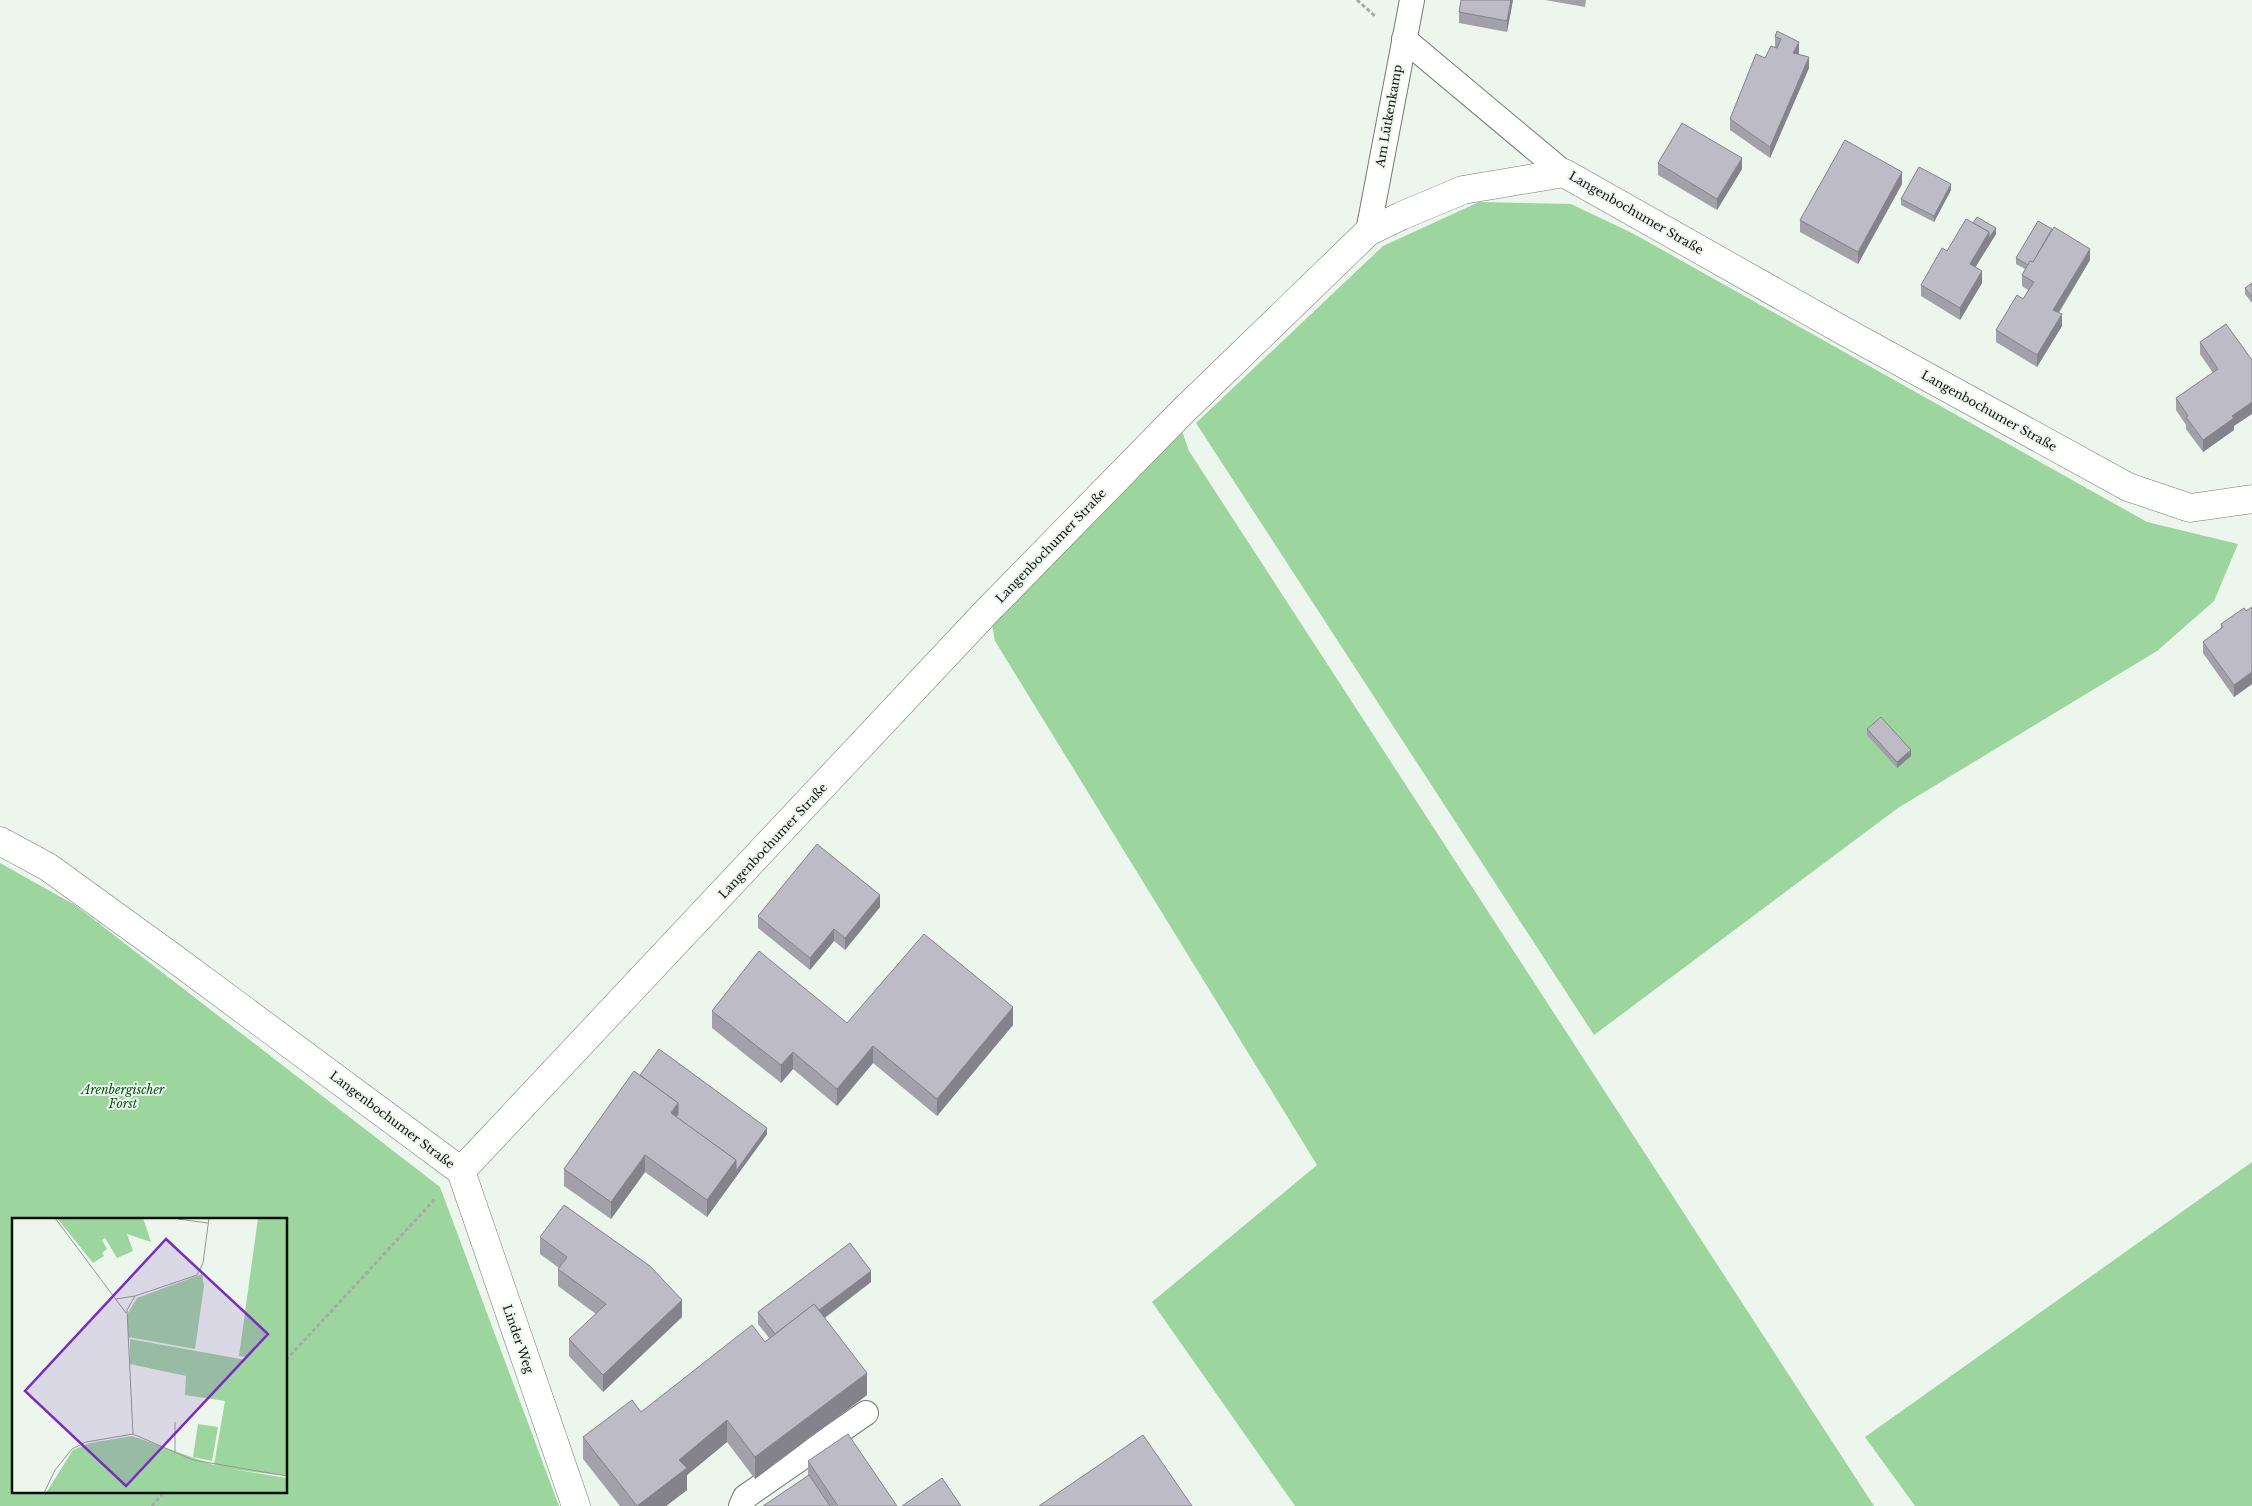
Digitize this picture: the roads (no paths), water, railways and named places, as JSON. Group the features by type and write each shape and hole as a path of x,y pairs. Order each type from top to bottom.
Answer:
{"street":[{"name":"Langenbochumer Straße","path":"0,841 48,867 175,958 460,1171 996,602 1183,411 1368,232 1400,216 1463,190 1564,172 1842,330 2128,487 2190,508 2252,499"},
{"name":"Linder Weg","path":"460,1171 576,1506"}],"lane":[{"name":"Am Lütkenkamp","path":"1368,232 1412,0"},
{"path":"1404,39 1564,172"},
{"path":"741,1506 745,1497 866,1413"}],"park label":[{"name":"Arenbergischer Forst","path":"123,1097"}]}
